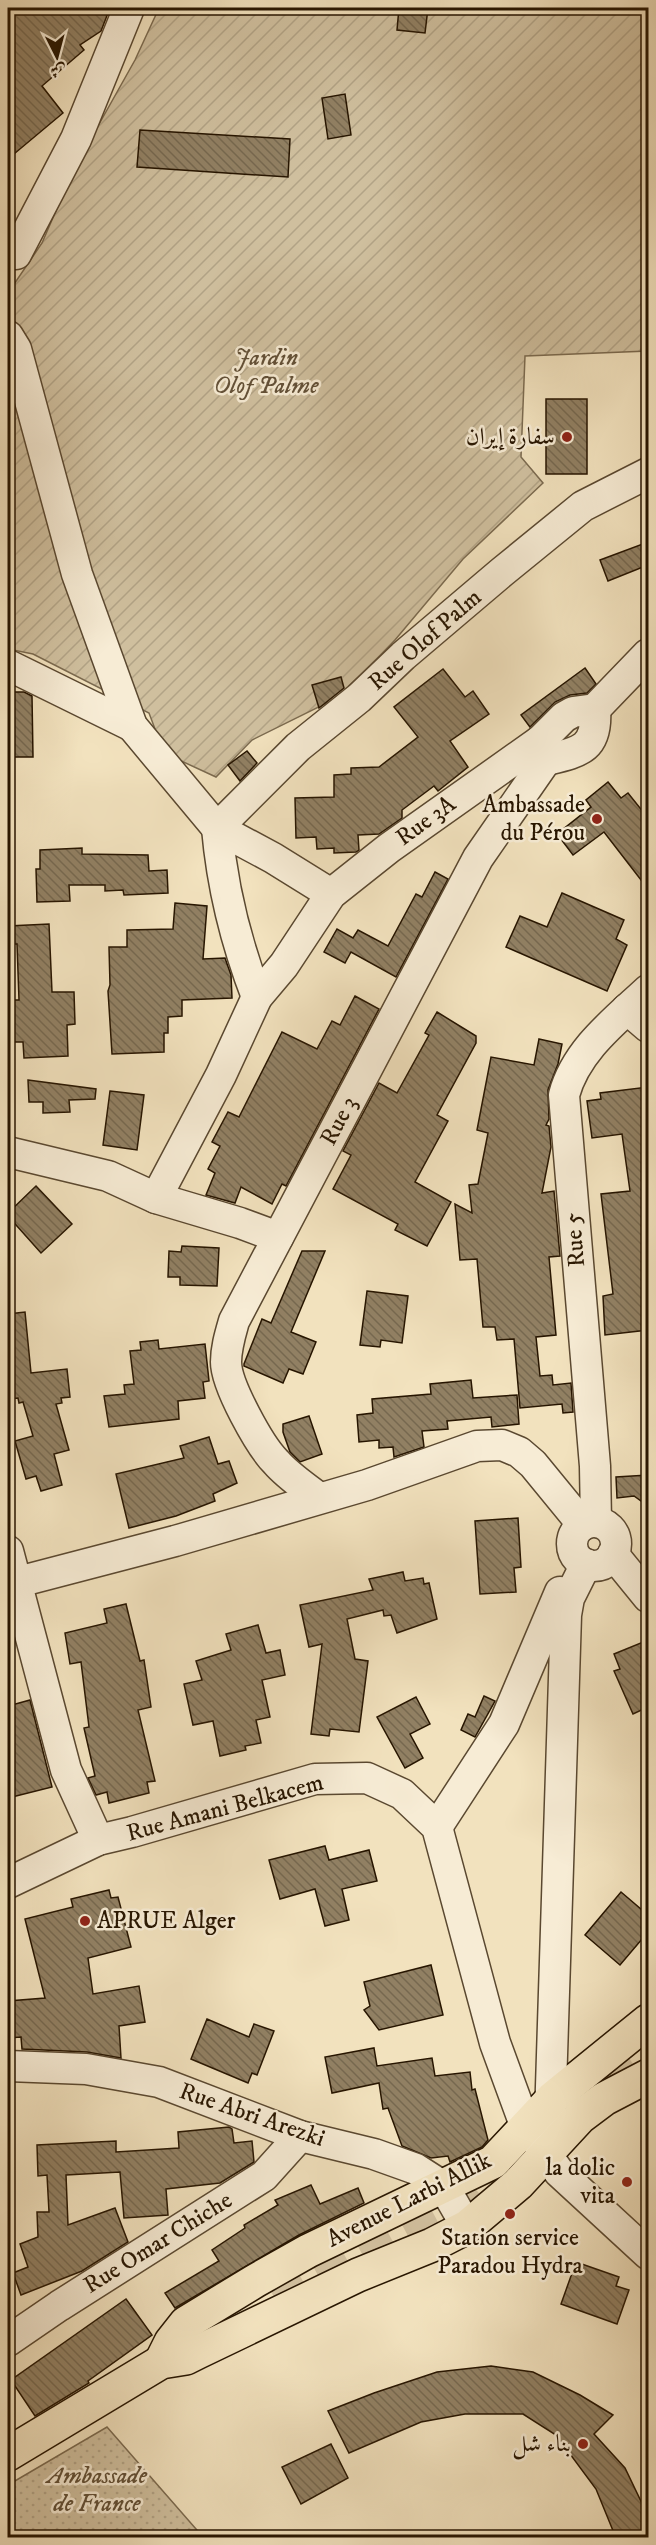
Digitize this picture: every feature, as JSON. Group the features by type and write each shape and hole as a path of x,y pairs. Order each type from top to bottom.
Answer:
{"main road":[{"name":"Avenue Larbi Allik","path":"161,2362 171,2342 186,2323 308,2251 493,2162 525,2125 553,2098 644,2036"},
{"name":"Avenue Larbi Allik","path":"8,2454 161,2362 186,2358 358,2275 432,2245 467,2227 546,2157 580,2117 593,2107 648,2076"}],"street":[{"path":"10,258 76,139 129,8"},
{"path":"8,336 16,349 77,574 132,726 217,828 273,858 332,894"},
{"name":"Rue Olof Palm","path":"217,828 298,747 359,698 403,656 502,572 584,506 648,473"},
{"name":"Rue 3A","path":"156,1198 221,1076 257,997 284,965 332,894 389,848 543,750 564,717 573,712 595,709 648,654"},
{"path":"8,665 132,726"},
{"name":"Rue 3","path":"319,1498 275,1462 263,1445 240,1403 226,1365 227,1344 234,1321 478,858 543,750"},
{"path":"217,828 220,867 247,972 257,997"},
{"name":"Rue 5","path":"590,1524 595,1466 564,1095 569,1077 586,1050 641,1009"},
{"path":"8,1152 108,1176 156,1198 240,1223 278,1238"},
{"path":"18,1582 175,1541 366,1485 477,1446 502,1445 519,1452 590,1524"},
{"path":"546,2157 553,2098 566,1615 569,1598 592,1558 616,1548 614,1534 603,1524 590,1524 573,1539 573,1548 592,1558 648,1597"},
{"name":"Rue Amani Belkacem","path":"8,1551 66,1770 98,1840 132,1833 315,1779 367,1778 402,1794 437,1827"},
{"path":"592,1558 504,1724 437,1827 495,2043 525,2125 559,2172 648,2254"},
{"path":"8,1883 98,1840"},
{"name":"Rue Abri Arezki","path":"8,2066 86,2069 159,2082 300,2136 374,2154 416,2169 444,2187 467,2227"},
{"name":"Rue Omar Chiche","path":"8,2342 59,2306 264,2176 300,2136"}],"green space":[{"name":"Jardin Olof Palme","path":"159,8 648,8 648,351 525,356 521,457 543,483 463,559 395,640 343,695 252,740 216,777 164,753 149,713 33,654 8,649 8,293 42,243 75,167 135,60"},
{"name":"Ambassade de France","path":"107,2427 203,2537 8,2537 8,2485"}],"building":[{"path":"8,8 104,8 108,13 101,31 80,45 84,50 42,86 63,113 8,159"},
{"path":"399,8 428,8 425,33 397,30"},
{"path":"345,94 351,135 328,139 322,98"},
{"path":"140,130 290,139 288,177 137,167"},
{"name":"سفارة إيران","path":"546,399 587,399 587,474 546,474"},
{"path":"648,542 648,565 608,581 600,560"},
{"path":"585,668 596,684 587,693 570,695 555,702 530,727 521,715"},
{"path":"443,669 465,697 473,691 489,714 450,741 468,767 438,791 434,786 402,810 402,818 379,834 358,835 359,850 356,852 334,853 334,848 317,849 316,837 296,838 295,798 334,797 334,775 351,774 351,768 379,767 418,737 394,707"},
{"path":"341,677 344,688 319,708 312,685"},
{"path":"8,692 24,692 32,696 33,757 8,757"},
{"path":"247,751 257,763 240,781 228,765"},
{"path":"608,782 621,798 628,793 648,818 648,889 604,832 573,855 557,834 591,807 586,800"},
{"path":"82,848 82,854 148,855 149,871 167,870 168,893 124,895 123,890 105,891 105,885 69,885 70,901 37,902 36,869 40,869 40,850"},
{"path":"435,872 448,879 396,977 351,952 345,963 324,952 337,929 353,938 358,930 388,946 416,894 422,897"},
{"path":"562,893 624,920 616,939 627,945 607,991 506,947 520,916 547,927"},
{"path":"175,903 207,906 203,959 225,958 231,975 232,998 182,1000 182,1016 168,1017 168,1033 164,1033 164,1052 112,1054 108,991 110,985 109,947 127,947 127,930 173,929"},
{"path":"49,924 52,992 74,992 75,1024 67,1025 68,1056 24,1058 23,1042 8,1042 8,1000 19,1000 17,944 8,944 8,926"},
{"path":"355,996 379,1009 286,1186 282,1184 272,1204 241,1187 235,1203 206,1195 215,1173 208,1169 220,1146 212,1142 228,1112 239,1117 282,1032 317,1049 332,1021 340,1025"},
{"path":"437,1012 476,1036 476,1043 437,1115 448,1121 415,1182 451,1202 427,1246 395,1230 398,1224 333,1189 351,1155 343,1151 379,1083 397,1093 429,1035 425,1033"},
{"path":"539,1039 562,1044 558,1064 548,1090 549,1119 546,1125 549,1126 551,1147 542,1193 554,1191 560,1256 549,1257 556,1335 536,1337 540,1376 552,1375 553,1385 571,1383 573,1412 563,1413 562,1404 520,1408 514,1339 497,1340 495,1327 483,1327 477,1259 460,1260 455,1204 472,1213 469,1185 478,1184 488,1133 477,1130 491,1057 534,1065"},
{"path":"28,1080 96,1089 95,1099 69,1100 70,1112 43,1113 43,1102 29,1102"},
{"path":"648,1087 648,1330 605,1335 603,1296 613,1294 601,1194 630,1191 622,1134 592,1138 587,1101 601,1099 600,1093"},
{"path":"110,1091 144,1095 137,1150 103,1145"},
{"path":"36,1186 72,1224 41,1253 8,1216 8,1213"},
{"path":"182,1246 219,1248 217,1286 180,1285 180,1277 168,1277 169,1251 181,1252"},
{"path":"302,1251 325,1251 291,1332 316,1342 303,1374 289,1369 283,1383 244,1364 262,1319 271,1323"},
{"path":"367,1291 408,1296 402,1343 381,1340 380,1347 360,1345"},
{"path":"25,1312 31,1373 67,1369 70,1397 61,1398 62,1403 56,1404 69,1450 54,1454 62,1485 41,1491 36,1476 26,1479 15,1441 33,1436 23,1402 19,1403 18,1398 8,1399 8,1314"},
{"path":"158,1340 159,1349 205,1344 209,1381 203,1382 205,1398 178,1401 179,1419 109,1427 104,1396 125,1394 124,1385 134,1384 130,1351 141,1350 140,1342"},
{"path":"471,1380 473,1398 517,1395 519,1424 492,1427 491,1417 447,1421 448,1429 422,1431 424,1447 394,1457 393,1447 379,1448 379,1440 359,1442 357,1415 373,1413 372,1399 431,1394 430,1384"},
{"path":"309,1416 322,1454 300,1462 290,1452 283,1432 283,1424"},
{"path":"209,1437 218,1464 229,1461 237,1483 213,1494 215,1501 176,1516 129,1528 116,1474 184,1458 180,1446"},
{"path":"648,1475 648,1506 634,1496 617,1498 616,1477"},
{"path":"518,1518 521,1567 514,1568 516,1592 480,1594 475,1521"},
{"path":"403,1572 405,1581 423,1578 424,1584 429,1583 437,1619 397,1633 391,1615 384,1616 383,1610 347,1619 355,1659 368,1661 359,1732 330,1729 329,1736 311,1734 322,1644 309,1647 300,1605 373,1590 369,1579"},
{"path":"126,1604 140,1661 144,1660 151,1707 138,1710 155,1781 147,1782 149,1793 109,1803 107,1792 96,1795 88,1778 95,1776 84,1728 89,1727 81,1662 70,1664 65,1633 107,1623 104,1609"},
{"path":"258,1625 266,1653 280,1650 285,1675 262,1680 270,1717 256,1720 261,1743 245,1746 246,1750 220,1756 213,1721 193,1725 184,1684 202,1680 196,1661 231,1650 226,1634"},
{"path":"648,1640 648,1707 633,1714 614,1671 620,1669 614,1654"},
{"path":"484,1696 495,1701 475,1737 461,1730 468,1714 475,1717"},
{"path":"416,1697 430,1724 410,1734 423,1758 405,1768 377,1717"},
{"path":"30,1700 52,1787 8,1798 8,1706"},
{"path":"325,1846 329,1860 369,1850 377,1881 342,1889 349,1920 325,1926 315,1889 280,1899 269,1860"},
{"path":"109,1890 111,1898 118,1897 131,1947 88,1958 93,1994 139,1986 145,2022 119,2026 121,2058 87,2052 22,2049 21,2037 8,2038 8,2001 45,1998 25,1919 73,1907 71,1899"},
{"path":"621,1892 648,1915 648,1932 620,1965 585,1935"},
{"path":"431,1965 443,2015 379,2030 364,2010 370,2006 364,1982"},
{"path":"207,2019 249,2037 254,2024 274,2031 257,2075 252,2073 248,2083 191,2059"},
{"path":"374,2048 377,2066 432,2058 435,2076 470,2072 472,2090 475,2089 488,2140 482,2147 450,2162 448,2156 431,2158 402,2146 388,2108 383,2109 379,2083 332,2093 325,2057"},
{"path":"229,2127 232,2129 234,2143 252,2141 254,2162 220,2183 166,2189 168,2215 124,2218 120,2172 66,2175 68,2225 115,2208 128,2242 82,2271 21,2295 13,2273 28,2267 20,2244 38,2237 37,2212 49,2212 47,2175 38,2176 37,2145 116,2141 116,2152 179,2148 178,2132"},
{"path":"311,2185 320,2204 358,2188 364,2203 299,2235 175,2308 165,2293 219,2261 212,2250 245,2228 244,2225 278,2205 275,2200"},
{"path":"576,2262 619,2277 616,2286 629,2290 617,2324 561,2304"},
{"path":"126,2299 152,2335 88,2381 89,2383 35,2416 11,2380"},
{"name":"بناء شل","path":"491,2366 533,2372 580,2395 613,2415 594,2434 625,2468 648,2516 648,2538 616,2538 596,2489 556,2435 523,2414 465,2414 421,2422 349,2453 328,2411 437,2372"},
{"path":"331,2444 348,2478 301,2504 282,2467"}],"tunnel":[{"path":"567,2112 601,2082 648,2049"},
{"path":"275,2299 469,2195 515,2159"}],"place":[{"name":"سفارة إيران","path":"567,437"},
{"name":"Ambassade du Pérou","path":"597,819"},
{"name":"APRUE Alger","path":"85,1921"},
{"name":"la dolic vita","path":"627,2182"},
{"name":"Station service Paradou Hydra","path":"510,2214"},
{"name":"بناء شل","path":"583,2444"}]}
